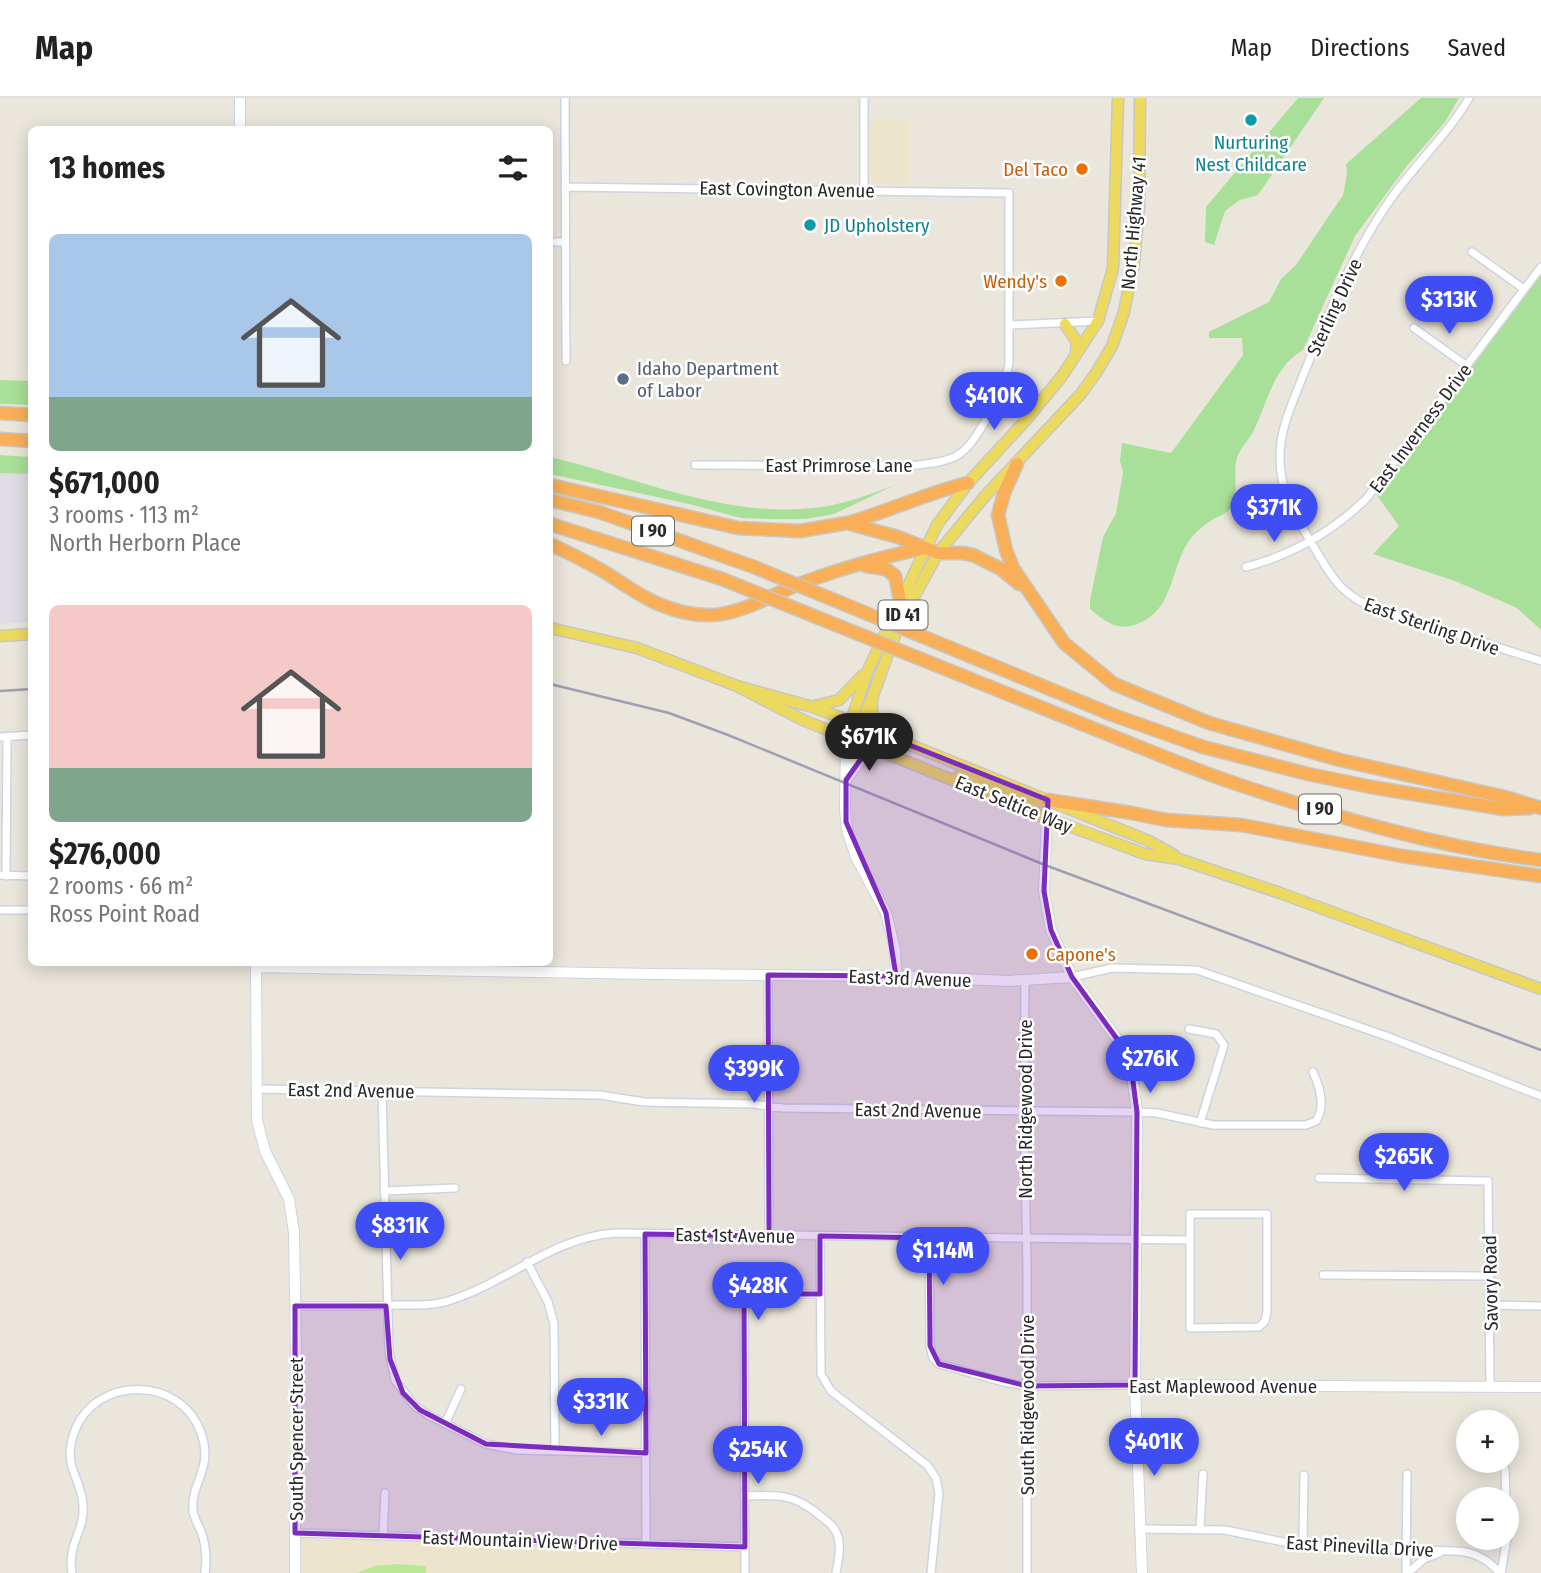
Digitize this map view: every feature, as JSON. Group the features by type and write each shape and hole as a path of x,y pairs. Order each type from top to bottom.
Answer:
{"highway":[{"path":"0,413 28,415"},
{"path":"0,439 28,441"},
{"path":"1017,464 998,515 1013,568 1064,643 1114,684 1209,723 1340,760 1505,797 1541,808"},
{"path":"553,486 738,528 791,531 847,523 968,483"},
{"name":"I 90","path":"553,501 599,512 754,567 1113,715 1203,747 1371,788 1504,809 1541,808"},
{"path":"847,523 898,537 932,551"},
{"name":"I 90","path":"553,525 722,579 1230,782 1382,828 1497,855 1541,860"},
{"path":"553,546 660,605 685,613 732,614 810,580 858,565 932,551 973,555 1001,569 1032,596"},
{"path":"858,565 886,569 895,576 900,600"},
{"path":"1048,800 1166,820 1241,825 1402,856 1541,876"}],"main road":[{"name":"North Highway 41","path":"855,723 872,698 899,624 932,551 937,525 968,483 1062,376 1098,321 1113,268 1118,98"},
{"name":"North Highway 41","path":"855,723 868,670 900,600 932,551 1017,464 1088,384 1105,360 1120,325 1133,262 1139,207 1140,98"},
{"path":"1113,268 1123,278 1123,292 1115,317 1120,325"},
{"path":"1065,324 1077,342 1076,354"},
{"name":"East Seltice Way","path":"553,629 636,648 737,686 809,706 1149,841 1179,859 1541,989"},
{"path":"0,636 28,634"},
{"path":"809,706 821,706 839,700 868,670"},
{"name":"East Seltice Way","path":"737,686 803,720 1047,818 1145,854 1179,859"},
{"path":"872,698 871,712 875,725 891,737"},
{"path":"849,738 855,723"},
{"path":"928,769 980,782 1034,803 1048,800 1047,818"}],"street":[{"path":"240,98 240,126"},
{"path":"565,98 566,361"},
{"path":"864,98 864,191"},
{"name":"Sterling Drive","path":"1310,540 1287,499 1281,475 1280,448 1289,413 1326,321 1378,219 1469,98"},
{"name":"East Covington Avenue","path":"565,187 1009,193"},
{"name":"East Primrose Lane","path":"695,465 909,466 933,463 957,455 972,442 1004,382 1009,364 1009,193"},
{"path":"553,242 565,242"},
{"path":"1472,252 1524,289"},
{"name":"East Inverness Drive","path":"1246,567 1279,557 1310,540 1342,520 1366,499 1541,267"},
{"path":"1010,325 1098,321"},
{"path":"1414,328 1467,366"},
{"name":"East Sterling Drive","path":"1310,540 1338,586 1362,604 1541,661"},
{"path":"28,735 4,737 3,876 28,876"},
{"path":"849,738 845,809 847,830 856,857 886,913 895,949 896,976"},
{"path":"846,780 862,758 872,753 886,753"},
{"path":"1047,818 1045,907 1058,948 1072,977 1120,1043 1132,1074 1137,1112 1135,1385 1142,1573"},
{"path":"0,910 28,910"},
{"name":"South Spencer Street","path":"256,966 257,1120 262,1142 292,1209 298,1454 295,1573"},
{"name":"East 3rd Avenue","path":"363,966 1026,981 1072,977 1112,968 1197,971 1386,1037 1541,1096"},
{"path":"768,975 769,1236"},
{"name":"North Ridgewood Drive","path":"1026,981 1026,1238"},
{"path":"1189,1029 1216,1034 1224,1045 1200,1122"},
{"name":"East 2nd Avenue","path":"256,1089 600,1095 644,1102 911,1111 1137,1112 1157,1113 1213,1125 1310,1124 1319,1116 1321,1110 1320,1088 1313,1072"},
{"path":"382,1091 386,1306 390,1359 396,1380 414,1405 444,1424 495,1448 646,1453"},
{"name":"Savory Road","path":"1319,1178 1488,1181 1490,1386"},
{"path":"384,1191 455,1188"},
{"path":"1190,1214 1266,1214 1267,1312 1263,1324 1252,1328 1190,1328 1190,1240 1190,1214"},
{"name":"East 1st Avenue","path":"295,1306 386,1306 447,1301 475,1291 561,1245 585,1237 615,1233 1190,1240"},
{"path":"645,1234 646,1544"},
{"path":"820,1236 820,1366 823,1380 841,1400 927,1465 936,1478 939,1493 931,1573"},
{"name":"East Maplewood Avenue","path":"929,1238 931,1352 939,1364 1003,1382 1027,1387 1541,1387"},
{"name":"South Ridgewood Drive","path":"1026,1238 1027,1573"},
{"path":"527,1262 548,1302 554,1324 555,1451"},
{"path":"1323,1275 1490,1276"},
{"path":"745,1573 744,1302 749,1296 756,1294 820,1294"},
{"path":"1491,1305 1541,1306"},
{"path":"72,1573 72,1546 83,1510 81,1495 71,1468 74,1433 83,1415 98,1401 119,1391 138,1388 159,1392 179,1402 192,1415 201,1433 205,1463 194,1497 193,1510 205,1544 205,1573"},
{"path":"444,1424 461,1389"},
{"path":"1200,1529 1203,1474"},
{"path":"1406,1474 1407,1573"},
{"path":"1303,1546 1304,1475"},
{"path":"383,1536 385,1493"},
{"path":"744,1496 790,1496 831,1524 839,1543 836,1573"},
{"name":"East Pinevilla Drive","path":"1141,1529 1200,1529 1241,1533 1268,1541 1303,1546 1455,1551 1481,1557 1501,1573"},
{"name":"East Mountain View Drive","path":"295,1533 745,1547"},
{"path":"1501,1573 1505,1550"},
{"path":"1407,1573 1424,1559 1440,1552 1455,1551"}],"highlighted area":[{"path":"859,725 1048,800 1044,891 1051,930 1072,977 1120,1043 1132,1074 1137,1112 1135,1385 1027,1386 939,1364 930,1346 929,1238 820,1236 820,1294 744,1294 745,1547 295,1533 295,1306 386,1306 390,1359 403,1393 420,1410 486,1444 646,1453 645,1234 769,1236 768,975 896,976 886,913 846,822 846,780 870,746 853,739"}],"shaded area":[{"path":"910,118 910,185 874,183 870,174 870,119"},
{"path":"0,472 28,473 28,622 0,624"},
{"path":"295,1533 745,1547 744,1573 295,1573"}],"green space":[{"path":"1298,98 1324,98 1258,195 1240,200 1225,211 1214,245 1205,242 1206,207"},
{"path":"1421,98 1459,98 1445,122 1406,167 1355,236 1303,350 1293,357 1278,375 1254,430 1237,457 1235,497 1230,509 1191,538 1165,599 1149,618 1123,627 1106,621 1090,609 1090,600 1103,537 1116,513 1123,473 1120,461 1122,443 1171,453 1243,355 1242,338 1209,338 1209,332 1269,302 1281,279 1296,265 1343,195 1346,164"},
{"path":"1541,275 1541,630 1517,608 1455,581 1373,554 1399,526 1376,494"},
{"path":"0,380 28,381 28,405 0,404"},
{"path":"0,455 28,457 28,474 0,473"},
{"path":"553,458 684,495 752,508 822,507 850,501 895,485 834,514 805,519 741,518 553,475"},
{"path":"375,1566 426,1566 426,1573 356,1573"}],"railway":[{"path":"553,685 669,713 1045,865 1541,1050"},
{"path":"0,691 28,689"}],"place":[{"name":"Nurturing Nest Childcare","path":"1251,120"},
{"name":"Del Taco","path":"1082,169"},
{"name":"JD Upholstery","path":"810,225"},
{"name":"Wendy's","path":"1061,281"},
{"name":"Idaho Department of Labor","path":"623,379"},
{"name":"Capone's","path":"1032,954"}]}
